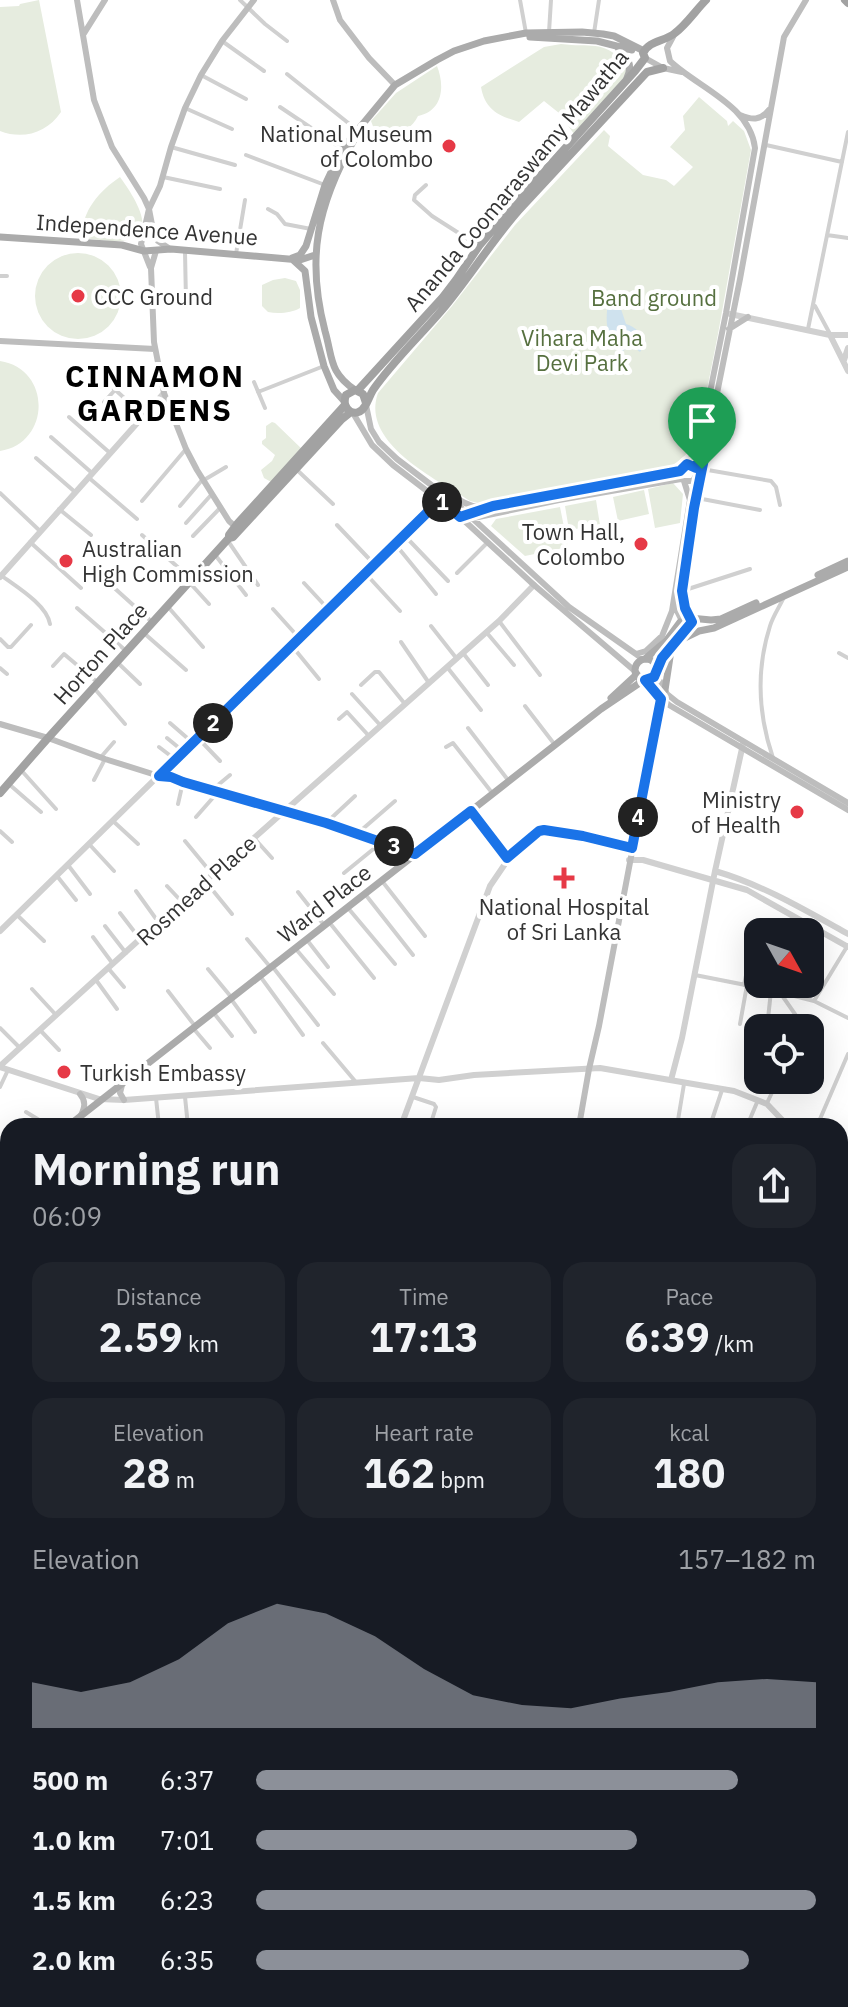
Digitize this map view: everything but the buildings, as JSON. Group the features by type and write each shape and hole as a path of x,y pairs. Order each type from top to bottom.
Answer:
{"highway":[{"name":"Ananda Coomaraswamy Mawatha","path":"356,390 443,297 479,246 624,84 646,52 674,35 706,0"},
{"name":"Ananda Coomaraswamy Mawatha","path":"366,404 377,384 443,309 500,231 647,72 663,68"},
{"path":"356,390 363,394 366,404 361,411 348,408 346,395 356,390"},
{"name":"Horton Place","path":"239,527 341,420 348,408"},
{"name":"Horton Place","path":"0,793 348,408"}],"main road":[{"path":"77,0 99,115 112,147 144,198 154,235 171,249"},
{"path":"83,35 105,0"},
{"path":"151,268 141,244 149,209 163,177 185,108 222,41 254,0"},
{"path":"333,0 340,20 369,58 395,85"},
{"path":"636,673 646,651 662,636 674,605 690,500 683,474 700,442 729,314 784,37 806,0"},
{"path":"684,72 663,68 646,52 614,36 594,33 526,33 484,41 454,51 395,85 342,149 325,185 304,252 292,258 305,271 311,317 334,390 372,445 393,465 483,528 569,607 655,663 665,690 677,702 848,810"},
{"path":"516,35 597,41 646,52"},
{"path":"645,680 651,679 656,672 685,621 682,591 695,479 707,444 729,329 755,148 751,132 737,113 671,63 667,48 674,35"},
{"path":"615,46 629,61 629,74 624,84"},
{"path":"737,113 755,119 764,117 771,108"},
{"path":"356,390 340,378 331,360 321,320 315,255 318,228 326,204 358,131"},
{"path":"322,195 326,204"},
{"name":"Independence Avenue","path":"0,237 122,245 144,251 171,249 303,260 315,255"},
{"path":"156,251 151,268 155,349 164,393 186,449 219,504 239,527"},
{"path":"305,271 310,268 315,270"},
{"path":"729,329 748,317"},
{"path":"0,341 155,349"},
{"path":"366,404 371,429 379,442 427,481 534,585 645,680 661,699 848,803"},
{"path":"466,517 683,474 692,465 699,468"},
{"path":"694,508 699,468"},
{"path":"683,474 690,482 695,479"},
{"path":"427,481 470,506 492,510"},
{"path":"483,528 492,510"},
{"path":"642,657 666,641 685,621 721,619 848,564"},
{"path":"672,644 699,631 714,628 848,564"},
{"path":"674,605 685,621 699,631"},
{"path":"665,690 672,644"},
{"name":"Ward Place","path":"601,709 636,673"},
{"name":"Ward Place","path":"78,1118 601,709 645,680"},
{"path":"580,1118 661,699"},
{"path":"0,724 159,776 358,833 415,854"},
{"path":"124,1081 120,1091 124,1100"},
{"path":"80,1094 84,1099 81,1115"}],"street":[{"path":"240,0 287,41"},
{"path":"520,0 526,33"},
{"path":"549,32 551,0"},
{"path":"594,33 599,0"},
{"path":"222,41 264,71"},
{"path":"287,74 358,131"},
{"path":"201,75 246,99"},
{"path":"280,107 342,149"},
{"path":"185,108 232,129"},
{"path":"808,330 848,132"},
{"path":"763,145 842,162"},
{"path":"171,147 235,165"},
{"path":"246,155 325,185"},
{"path":"163,177 220,189"},
{"path":"426,185 414,200 432,216 479,246"},
{"path":"236,254 245,200"},
{"path":"268,209 277,214 284,224 311,229"},
{"path":"827,235 848,238"},
{"path":"185,251 186,301"},
{"path":"0,276 7,276"},
{"path":"814,304 848,371"},
{"path":"729,314 830,335 848,335"},
{"path":"844,360 848,348"},
{"path":"258,392 324,366"},
{"path":"254,382 265,408"},
{"path":"104,402 113,388 143,415"},
{"path":"50,624 49,617 42,609 1,576 164,393"},
{"path":"69,417 110,453"},
{"path":"51,437 137,519"},
{"path":"142,501 186,449"},
{"path":"36,458 75,492"},
{"path":"180,506 204,480 226,467"},
{"path":"699,468 771,481 776,487 780,505"},
{"path":"296,469 333,504"},
{"path":"0,493 40,531"},
{"path":"186,523 212,493"},
{"path":"697,498 760,510"},
{"path":"0,931 440,500"},
{"path":"193,536 219,504"},
{"path":"59,509 91,535"},
{"path":"337,525 375,565"},
{"path":"142,535 190,580 209,604"},
{"path":"405,536 448,581"},
{"path":"228,539 258,585"},
{"path":"30,542 81,588"},
{"path":"457,573 488,542"},
{"path":"396,545 436,594"},
{"path":"214,554 246,595"},
{"path":"0,561 8,568"},
{"path":"682,591 750,569"},
{"path":"366,574 400,611"},
{"path":"304,583 329,610"},
{"path":"111,585 152,622"},
{"name":"Rosmead Place","path":"0,1066 487,632 534,585"},
{"path":"773,759 764,731 760,670 771,624 785,595"},
{"path":"167,606 203,647"},
{"path":"77,608 127,651"},
{"path":"273,609 300,639"},
{"path":"499,621 540,675"},
{"path":"0,639 11,647 31,625"},
{"path":"431,626 457,659"},
{"path":"487,632 514,665"},
{"path":"143,633 186,670"},
{"path":"401,642 429,683"},
{"path":"292,646 319,679"},
{"path":"463,653 488,685"},
{"path":"839,653 848,658"},
{"path":"53,666 64,654 96,686 125,724"},
{"path":"117,662 140,684"},
{"path":"447,667 481,710"},
{"path":"0,668 7,674"},
{"path":"361,685 379,672 405,704"},
{"path":"352,694 381,726"},
{"path":"525,706 556,745"},
{"path":"339,719 347,712 369,736"},
{"path":"170,723 220,761"},
{"path":"468,728 509,781"},
{"path":"167,738 184,752"},
{"path":"94,780 114,742"},
{"path":"446,747 453,743 493,794"},
{"path":"671,1080 743,745"},
{"path":"159,747 176,760"},
{"path":"21,770 56,809"},
{"path":"196,817 230,775"},
{"path":"178,804 183,782"},
{"path":"8,784 41,812"},
{"path":"326,823 355,796"},
{"path":"358,833 395,801"},
{"path":"471,811 507,858"},
{"path":"113,821 138,844"},
{"path":"404,1118 490,886 507,858 544,830 632,848"},
{"path":"0,831 12,842"},
{"path":"254,838 272,858"},
{"path":"185,841 213,875"},
{"path":"344,873 382,842"},
{"path":"89,844 114,871"},
{"path":"629,860 643,860 747,890 848,946 814,1001"},
{"path":"68,865 90,894"},
{"path":"715,871 748,881 848,934"},
{"path":"57,876 76,900"},
{"path":"206,881 232,914"},
{"path":"382,881 425,936"},
{"path":"167,886 182,902"},
{"path":"136,891 159,923"},
{"path":"298,892 374,978"},
{"path":"365,894 413,955"},
{"path":"348,907 395,964"},
{"path":"120,913 140,939"},
{"path":"17,915 44,941"},
{"path":"105,926 126,953"},
{"path":"93,937 124,987"},
{"path":"247,939 318,1025"},
{"path":"307,940 328,967"},
{"path":"295,948 334,994"},
{"path":"208,969 255,1032"},
{"path":"695,975 744,985"},
{"path":"260,976 303,1035"},
{"path":"96,980 117,1009"},
{"path":"32,989 56,1015"},
{"path":"168,991 210,1048"},
{"path":"740,1024 744,993"},
{"path":"802,998 848,1018"},
{"path":"213,1012 232,1036"},
{"path":"0,1028 20,1048"},
{"path":"40,1030 59,1050"},
{"path":"323,1043 357,1083"},
{"path":"820,1118 848,1054"},
{"path":"0,1066 80,1094 124,1100 600,1068 734,1091 767,1104 780,1118"},
{"path":"0,1087 8,1070"},
{"path":"678,1118 684,1084"},
{"path":"713,1118 722,1090"},
{"path":"767,1104 772,1094"},
{"path":"185,1096 187,1118"},
{"path":"412,1097 434,1104 433,1118"},
{"path":"156,1098 158,1118"},
{"path":"750,1118 758,1100"},
{"path":"26,1112 36,1118"}],"green space":[{"path":"39,0 61,112 42,130 9,134 0,131 0,7"},
{"path":"561,44 602,47 626,63 627,74 574,134 559,113 544,101 519,122 490,107 481,87 544,47"},
{"path":"437,66 441,89 433,109 418,116 405,130 387,133 374,129 371,121 396,93"},
{"name":"Vihara Maha Devi Park","path":"699,97 727,121 728,126 733,121 744,131 751,150 697,440 691,448 669,467 478,503 470,501 404,458 380,428 375,411 378,393 515,225 604,130 610,136 608,146 643,175 666,180 674,186 693,167 670,147 685,130 683,116"},
{"path":"120,177 140,212 142,230 137,236 122,241 82,238 88,211 105,189"},
{"name":"CCC Ground","path":"78,253 95,256 109,265 118,279 121,296 118,313 109,327 95,336 78,339 61,336 47,327 38,313 35,296 38,279 47,265 61,256"},
{"path":"285,278 296,281 300,290 300,308 285,313 268,312 262,306 262,285"},
{"path":"0,361 17,367 29,377 39,406 29,435 17,445 0,451"},
{"path":"272,422 304,451 273,483 264,478 261,470 275,455 262,444 266,438 266,426"},
{"path":"673,483 683,494 680,523 655,528 648,489"},
{"path":"644,490 649,514 618,521 613,497"},
{"path":"596,500 600,525 569,530 565,506"},
{"path":"560,507 568,547 525,556 491,526 496,519"}],"water":[{"path":"615,300 626,324 638,331 646,343 640,352 631,345 623,351 610,337 608,303"}],"place":[{"name":"National Museum of Colombo","path":"449,146"},
{"name":"CCC Ground","path":"78,296"},
{"name":"Town Hall, Colombo","path":"641,544"},
{"name":"Australian High Commission","path":"66,561"},
{"name":"Ministry of Health","path":"797,812"},
{"name":"National Hospital of Sri Lanka","path":"564,878"},
{"name":"Turkish Embassy","path":"64,1072"}],"district":[{"name":"CINNAMON GARDENS","path":"155,392"}],"route":[{"path":"707,444 702,469 682,591 691,624 659,662 654,677 645,680 661,699 632,848 544,830 507,858 471,811 415,854 326,823 159,776 440,500 460,517 493,506 680,471 687,464 696,468 707,444"}],"park label":[{"name":"Band ground","path":"654,297"}]}
